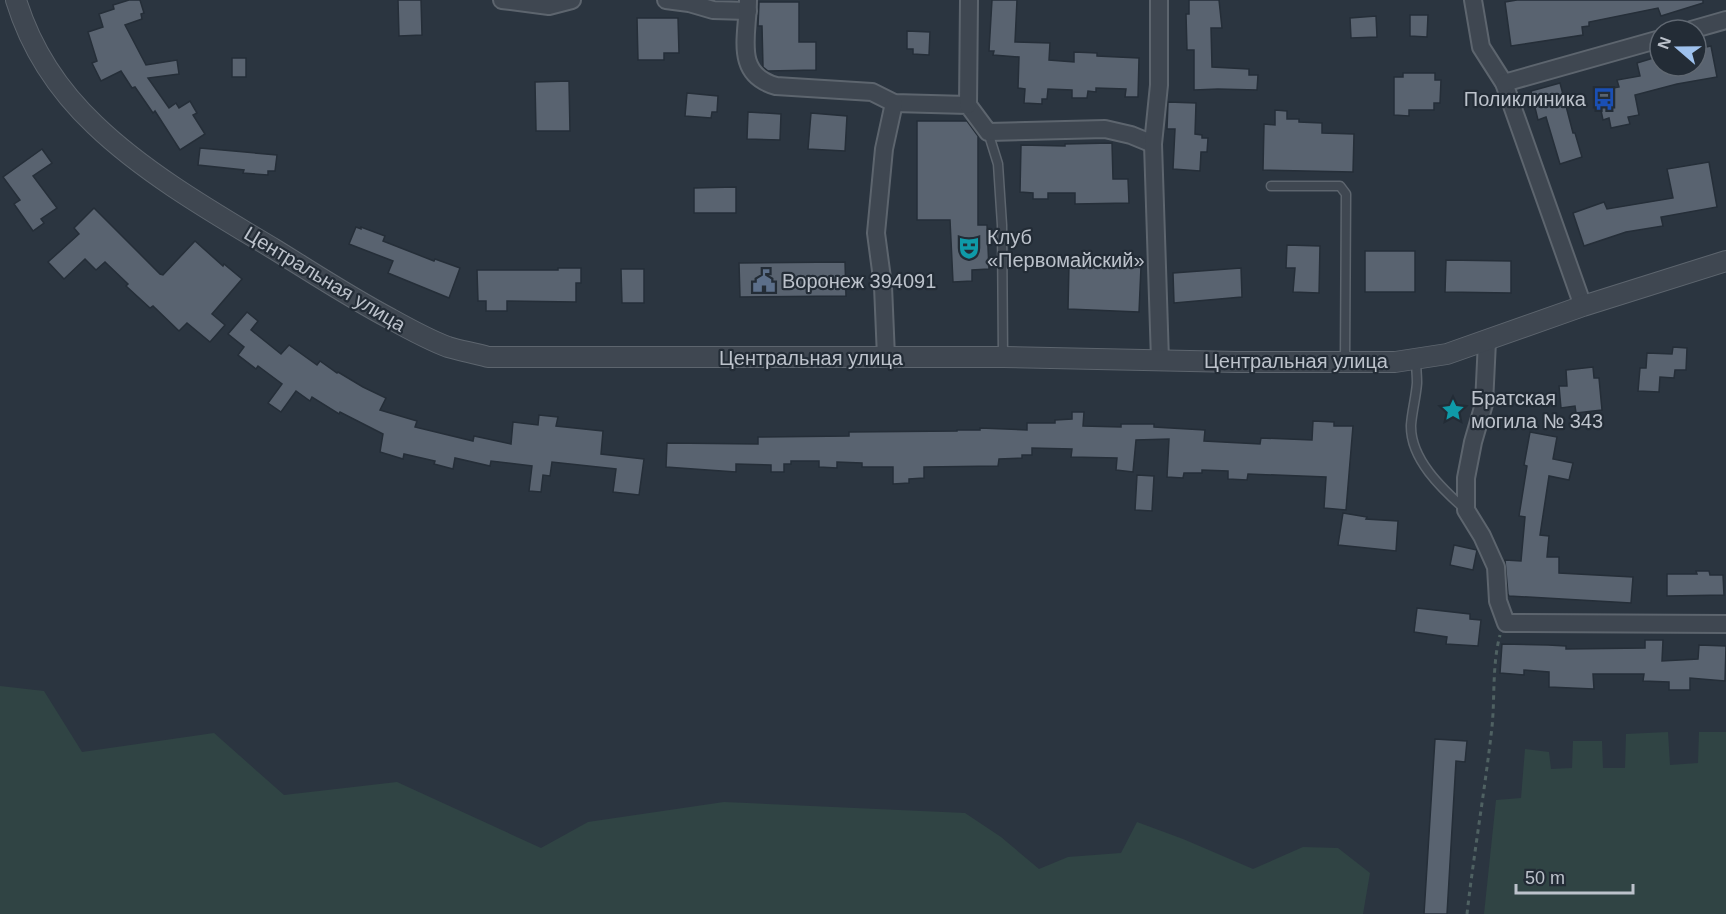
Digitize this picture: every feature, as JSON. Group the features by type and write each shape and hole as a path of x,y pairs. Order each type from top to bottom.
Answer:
{"street":[{"name":"Центральная улица","path":"16,0 27,33 57,83 96,126 150,170 200,204 358,302 406,328 447,346 488,357 1003,357 1395,362 1448,354 1583,306 1726,261"},
{"path":"502,0 549,6 573,0"},
{"path":"666,0 689,3 713,10 748,5 746,55 749,68 756,77 764,82 776,86 872,92 894,103 969,105"},
{"path":"969,0 969,105 988,132 1105,129 1131,135 1153,144"},
{"path":"1159,0 1159,85 1153,144 1160,360"},
{"path":"1473,0 1481,46 1504,83 1583,306"},
{"path":"1708,25 1726,20"},
{"path":"1504,83 1648,42"},
{"path":"886,357 883,286 876,233 884,148 894,103"},
{"path":"1487,341 1484,404 1466,478 1466,510 1482,536 1496,567 1498,601 1506,623 1726,624"}],"lane":[{"path":"988,132 998,164 1002,215 1003,357"},
{"path":"1271,186 1340,186 1346,194 1345,363"},
{"path":"1416,359 1417,382 1411,426 1413,443 1419,459 1450,496 1466,510"}],"path":[{"path":"1467,914 1492,724 1496,655 1506,623"}],"green space":[{"path":"0,686 44,691 82,752 214,733 284,795 397,782 541,848 588,822 724,802 965,813 1001,837 1039,869 1068,857 1121,853 1137,822 1253,869 1303,847 1338,848 1370,873 1363,914 0,914"},
{"path":"1668,732 1670,765 1698,763 1699,732 1726,732 1726,914 1484,914 1496,800 1521,798 1525,749 1549,752 1551,769 1572,768 1573,741 1602,741 1603,768 1625,768 1626,734"}],"building":[{"path":"129,0 140,0 144,13 141,14 142,19 125,25 146,65 177,60 179,74 148,78 169,108 176,103 179,108 190,101 197,113 193,115 205,134 180,150 155,111 153,113 121,71 101,81 92,63 97,61 88,32 103,27 99,14 114,9 113,5"},
{"path":"398,0 421,0 422,35 399,36"},
{"path":"992,0 1017,0 1015,42 1050,43 1049,60 1074,62 1074,52 1097,53 1097,56 1139,58 1138,97 1125,97 1126,89 1096,88 1096,92 1088,91 1087,98 1072,98 1072,90 1048,89 1047,99 1042,99 1042,104 1024,103 1025,89 1018,88 1019,57 993,55 994,51 989,51"},
{"path":"1189,0 1219,0 1222,28 1211,28 1212,67 1249,69 1249,75 1258,75 1257,90 1194,90 1194,50 1187,50 1186,14 1189,14"},
{"path":"1517,0 1703,0 1703,3 1661,16 1658,8 1589,22 1589,26 1582,27 1583,35 1511,46 1505,2"},
{"path":"759,2 799,2 799,42 816,42 816,70 768,71 763,67 762,26 758,26"},
{"path":"1410,15 1428,15 1427,37 1410,36"},
{"path":"1376,16 1377,37 1351,38 1350,18"},
{"path":"637,18 678,18 679,53 664,53 664,60 638,60"},
{"path":"907,31 930,32 929,55 913,54 913,49 907,49"},
{"path":"1711,46 1717,77 1635,95 1639,115 1628,117 1630,124 1611,128 1609,118 1603,120 1597,91 1619,87 1617,80 1640,76 1637,63 1648,60 1648,78 1708,78 1708,47"},
{"path":"232,58 246,58 246,77 232,77"},
{"path":"1403,73 1435,73 1435,80 1441,80 1440,103 1434,103 1434,110 1409,110 1409,116 1394,115 1394,77 1403,77"},
{"path":"569,81 570,131 536,131 535,82"},
{"path":"1560,83 1582,157 1560,164 1546,117 1538,120 1531,91"},
{"path":"687,93 718,96 717,112 712,112 711,118 685,116"},
{"path":"1168,102 1196,103 1195,134 1208,138 1207,152 1201,152 1200,171 1173,169 1175,129 1167,129"},
{"path":"1275,110 1287,111 1287,119 1322,123 1322,133 1354,134 1353,172 1263,170 1264,124 1275,125"},
{"path":"748,112 781,114 780,140 747,139"},
{"path":"811,113 847,116 845,151 808,149"},
{"path":"917,121 967,121 978,136 978,225 987,225 989,269 972,270 972,281 953,282 950,220 917,220"},
{"path":"1112,143 1113,179 1128,179 1129,203 1075,204 1075,193 1048,193 1048,199 1033,199 1033,193 1020,192 1021,145 1065,146 1065,144"},
{"path":"200,148 277,155 275,171 268,171 268,175 198,165"},
{"path":"42,149 52,163 33,176 57,208 41,219 44,223 33,231 14,204 20,200 3,177"},
{"path":"1709,162 1717,207 1661,217 1663,226 1626,232 1584,246 1573,213 1604,202 1607,209 1673,198 1667,169"},
{"path":"736,187 736,213 694,213 694,188"},
{"path":"94,208 160,274 163,275 195,241 223,266 224,264 242,279 212,314 225,325 210,342 187,323 179,331 153,306 150,308 126,286 128,284 105,262 96,270 85,259 64,279 48,262 79,234 74,228"},
{"path":"356,227 385,236 383,241 434,261 435,259 460,268 449,298 388,273 393,261 349,244"},
{"path":"1287,245 1320,246 1319,293 1293,292 1295,268 1286,268"},
{"path":"1365,251 1415,251 1415,292 1365,292"},
{"path":"1446,260 1511,261 1511,293 1445,292"},
{"path":"845,262 846,296 740,297 739,263"},
{"path":"1069,264 1141,267 1139,312 1068,309"},
{"path":"558,268 581,268 581,283 576,283 576,302 507,301 507,311 486,311 486,301 478,301 477,270 558,270"},
{"path":"1241,268 1242,297 1174,303 1173,273"},
{"path":"621,269 644,269 644,303 622,303"},
{"path":"247,312 258,321 251,330 281,354 289,345 317,365 320,361 337,373 386,398 380,410 417,421 415,427 473,441 474,436 511,444 513,422 538,425 539,415 558,417 556,426 603,431 601,454 644,459 639,495 613,492 616,469 552,462 550,476 543,475 541,492 529,491 532,466 491,461 490,466 455,458 453,469 434,464 435,461 404,454 403,459 380,452 383,434 340,412 339,414 312,397 310,401 296,391 281,412 268,403 282,384 258,366 256,369 238,355 244,347 228,334"},
{"path":"1673,347 1687,348 1686,370 1675,370 1674,378 1660,377 1659,392 1638,391 1640,368 1646,368 1647,353 1672,354"},
{"path":"1593,367 1594,378 1599,378 1602,410 1576,413 1575,406 1561,408 1559,386 1567,386 1566,370"},
{"path":"1072,412 1084,412 1083,426 1121,427 1121,424 1154,424 1154,427 1205,430 1204,441 1260,444 1261,438 1312,440 1313,421 1334,422 1334,426 1353,426 1346,510 1324,508 1326,477 1248,474 1247,480 1228,479 1228,471 1202,470 1202,473 1184,473 1183,478 1167,477 1169,439 1136,440 1133,472 1116,470 1117,458 1071,457 1072,449 1032,448 1032,455 999,459 998,466 924,467 924,478 909,479 909,483 893,484 893,467 862,467 862,463 837,462 837,468 819,467 819,461 791,461 791,464 784,464 784,472 771,472 771,465 736,464 736,472 666,467 667,443 758,444 758,437 849,436 849,432 957,431 980,430 980,428 1027,430 1027,423 1055,423 1055,420 1072,419"},
{"path":"1530,432 1557,437 1553,459 1573,463 1569,480 1549,476 1540,535 1549,536 1547,557 1559,557 1559,573 1633,577 1631,603 1509,596 1505,560 1521,561 1525,517 1519,516"},
{"path":"1137,475 1154,476 1152,511 1135,510"},
{"path":"1343,513 1367,517 1366,519 1398,521 1396,551 1338,545"},
{"path":"1454,545 1477,550 1473,570 1450,565"},
{"path":"1696,571 1709,571 1710,575 1723,575 1724,595 1667,596 1667,574 1697,574"},
{"path":"1417,608 1470,614 1470,619 1481,620 1478,646 1446,644 1447,637 1414,632"},
{"path":"1645,640 1663,640 1662,661 1698,659 1699,645 1726,646 1725,681 1690,678 1690,690 1669,690 1669,682 1643,681 1644,674 1593,674 1594,689 1549,687 1549,672 1524,670 1524,675 1500,673 1502,644 1566,646 1566,649 1645,648"},
{"path":"1435,739 1467,741 1465,762 1456,761 1447,914 1424,914"}],"place":[{"name":"Поликлиника","path":"1604,99"},
{"name":"Клуб «Первомайский»","path":"969,248"},
{"name":"Воронеж 394091","path":"764,281"},
{"name":"Братская могила № 343","path":"1453,410"}]}
